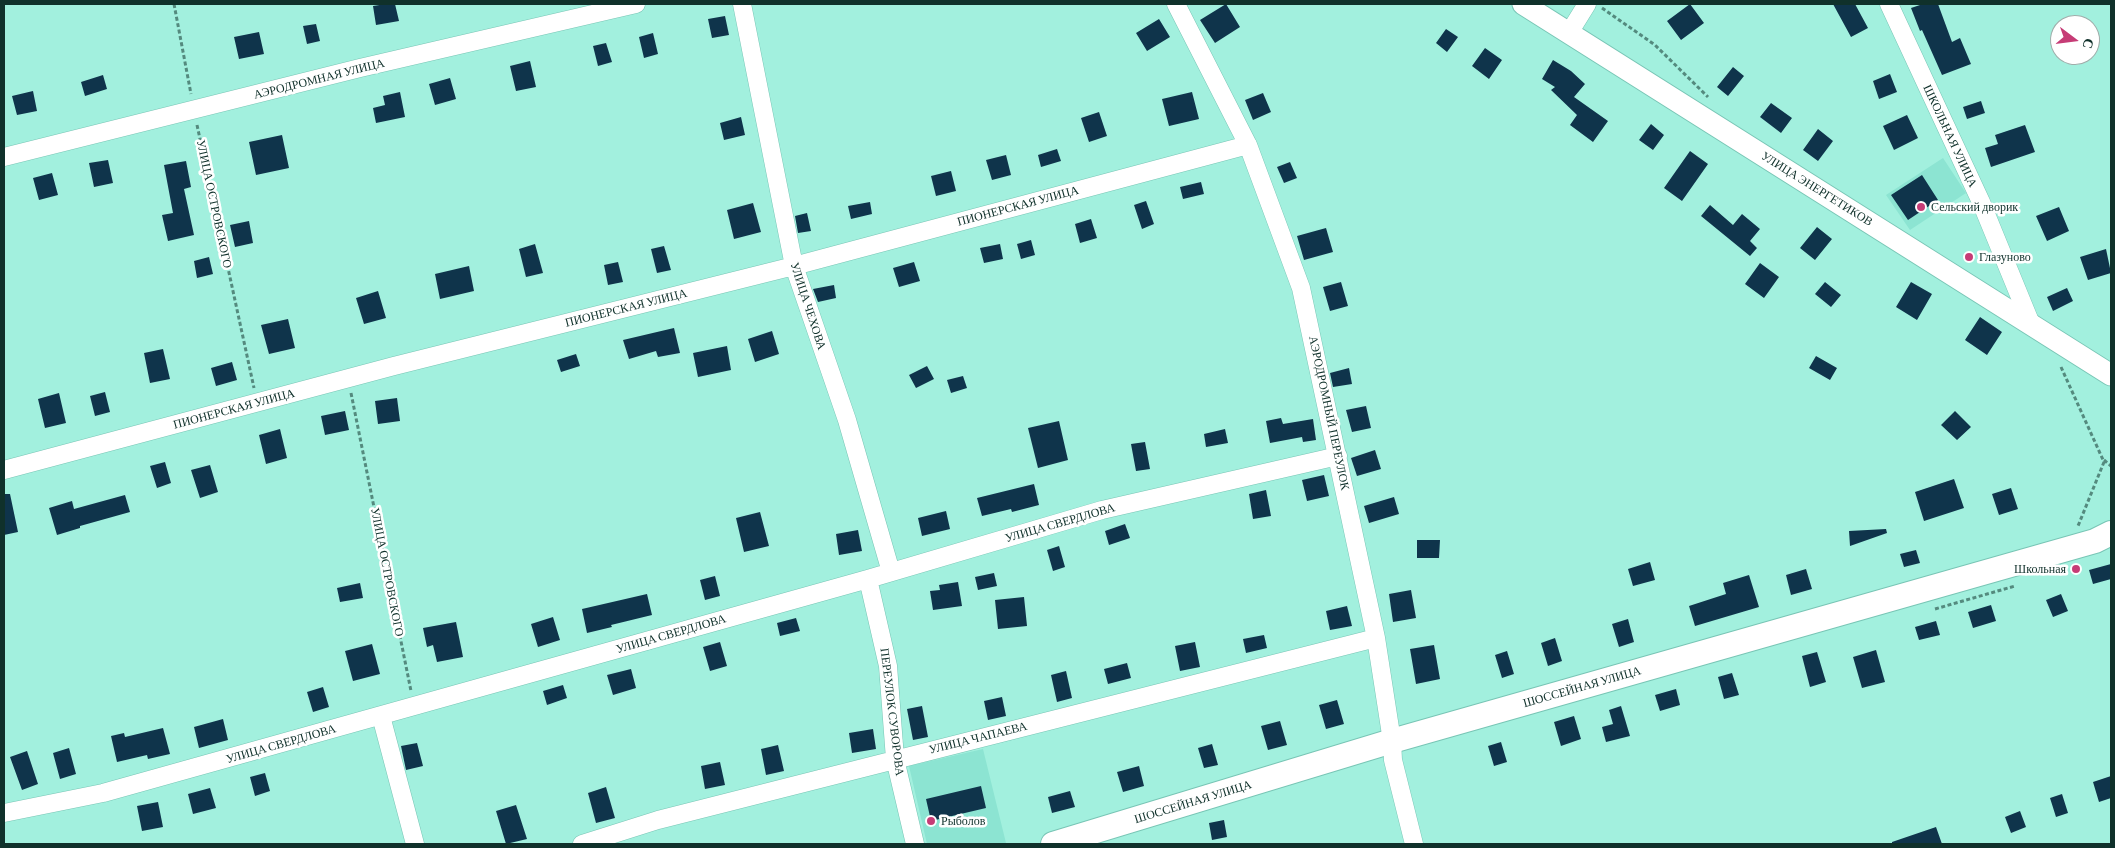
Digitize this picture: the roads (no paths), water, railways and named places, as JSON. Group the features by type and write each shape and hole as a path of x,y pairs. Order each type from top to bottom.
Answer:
{"main road":[{"name":"ШОССЕЙНАЯ УЛИЦА","path":"1053,844 1392,741 2095,541 2111,533"}],"street":[{"name":"АЭРОДРОМНАЯ УЛИЦА","path":"4,157 636,4"},
{"name":"УЛИЦА ЧЕХОВА","path":"742,4 794,266 847,420 891,572"},
{"name":"АЭРОДРОМНЫЙ ПЕРЕУЛОК","path":"1176,4 1248,145 1302,288 1376,638 1392,741 1393,760 1414,844"},
{"name":"УЛИЦА ЭНЕРГЕТИКОВ","path":"1523,4 2111,375"},
{"path":"1569,33 1587,4"},
{"name":"ШКОЛЬНАЯ УЛИЦА","path":"1890,4 1981,202 2031,324"},
{"name":"ПИОНЕРСКАЯ УЛИЦА","path":"4,470 348,378 794,266 1248,145"},
{"name":"УЛИЦА СВЕРДЛОВА","path":"4,813 103,794 868,579 1102,510 1338,456"},
{"name":"ПЕРЕУЛОК СУВОРОВА","path":"868,579 888,666 895,759 915,844"},
{"name":"УЛИЦА ЧАПАЕВА","path":"582,844 658,820 1376,638"},
{"path":"381,716 415,844"}],"place":[{"name":"Сельский дворик","path":"1921,207"},
{"name":"Глазуново","path":"1969,257"},
{"name":"Школьная","path":"2076,569"},
{"name":"Рыболов","path":"931,821"}]}
